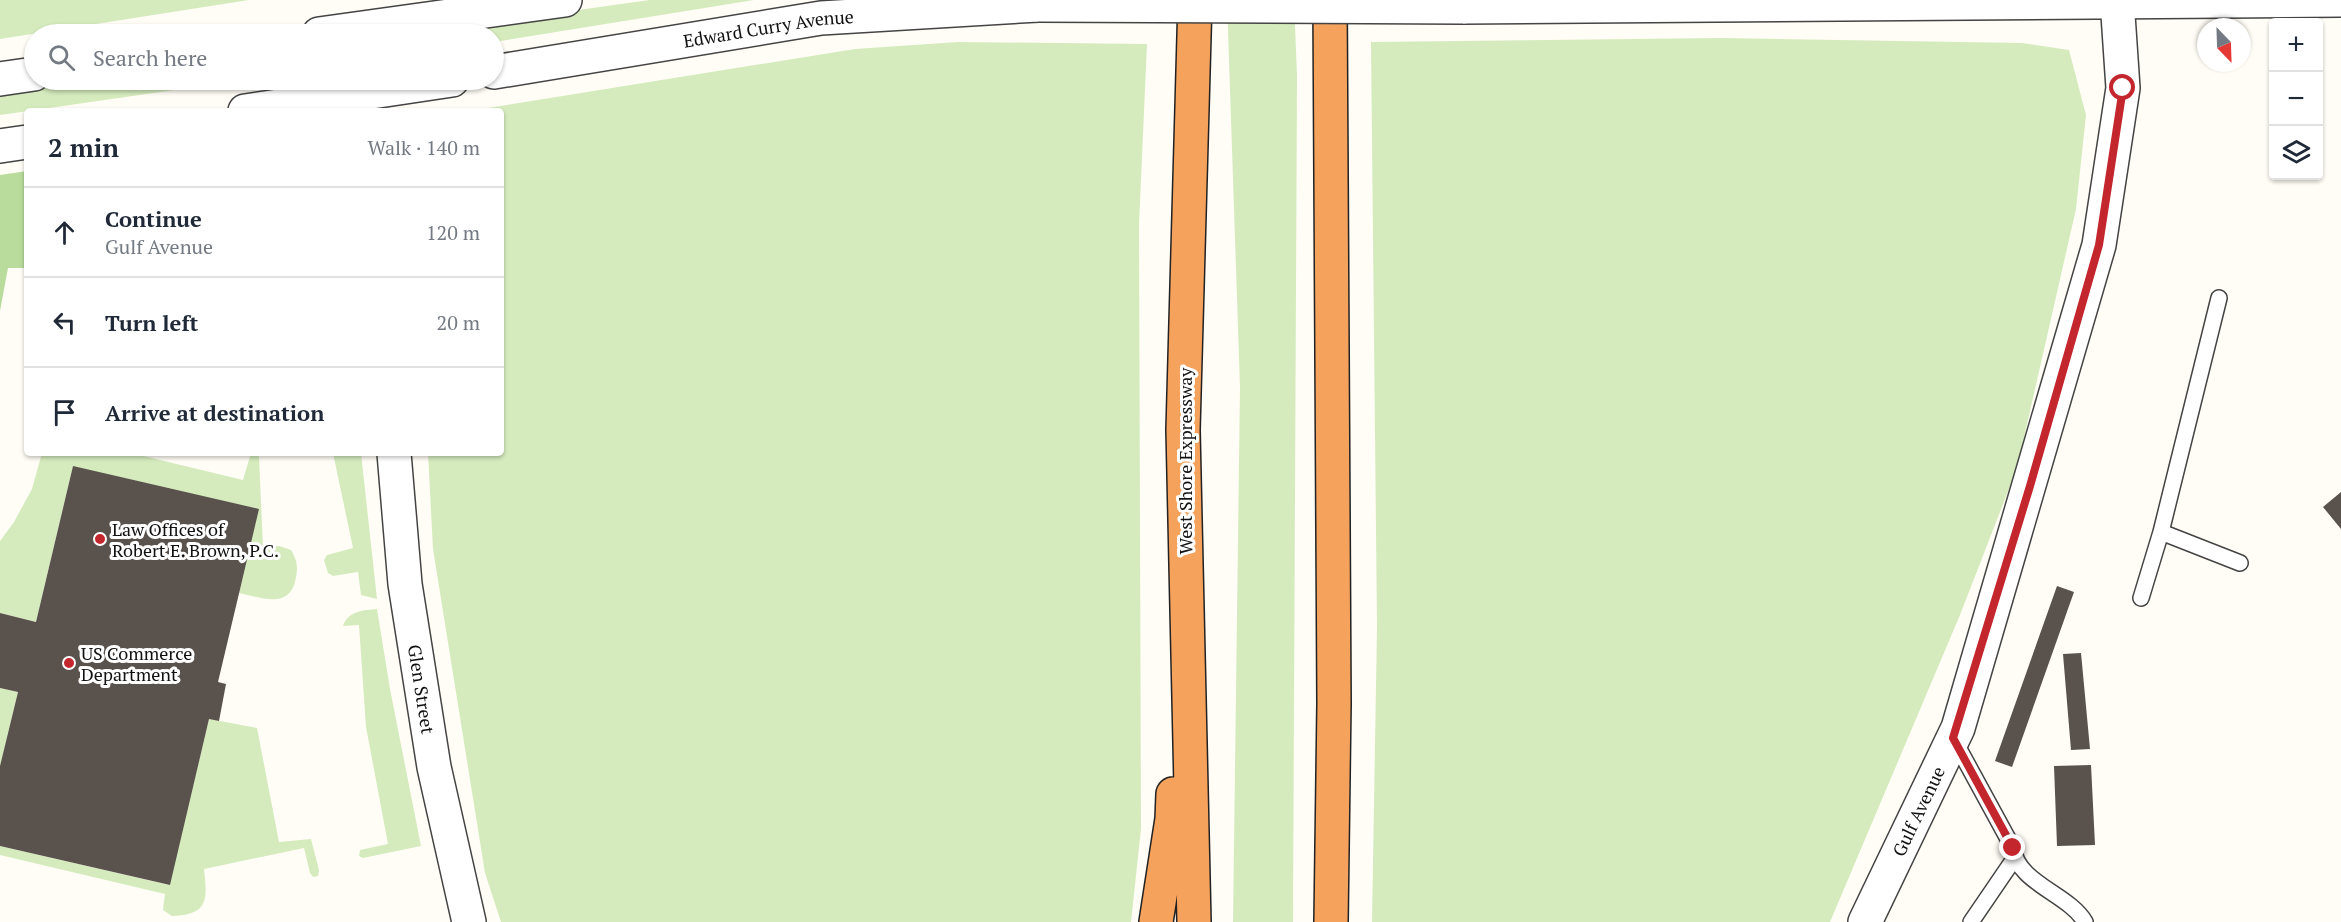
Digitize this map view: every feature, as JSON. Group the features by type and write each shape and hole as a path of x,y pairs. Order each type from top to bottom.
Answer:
{"highway":[{"name":"West Shore Expressway","path":"1194,922 1183,430 1195,0"},
{"path":"1330,0 1334,703 1330,922"},
{"path":"1156,922 1172,819 1183,430"}],"street":[{"path":"422,24 565,0"},
{"name":"Edward Curry Avenue","path":"504,70 821,18 1038,5 1463,7 2341,0"},
{"name":"Gulf Avenue","path":"1865,922 1953,738 2030,486 2099,245 2123,88 2117,2"},
{"path":"0,79 24,75"},
{"path":"270,108 407,90"},
{"path":"0,146 24,142"},
{"name":"Glen Street","path":"394,456 405,584 434,767 469,922"}],"lane":[{"path":"2141,598 2161,532 2218,298"},
{"path":"2161,532 2240,563"},
{"path":"1953,738 2013,848 2014,859 1971,922"},
{"path":"2014,859 2035,879 2079,912 2085,922"}],"green space":[{"path":"0,0 249,0 96,24 24,24 24,35 0,39"},
{"path":"650,0 754,0 504,40 504,24 478,24"},
{"path":"1227,0 1294,0 1297,76 1293,922 1233,922 1240,387"},
{"path":"1722,38 2022,43 2069,50 2086,115 2076,209 2017,468 1960,615 1830,922 1372,922 1377,627 1371,42"},
{"path":"958,42 1147,44 1139,224 1141,829 1131,922 501,922 485,873 433,549 428,456 504,456 504,108 488,108 855,49"},
{"path":"24,90 174,90 49,108 24,108 24,112 0,115 0,93"},
{"path":"24,171 24,268 8,268 0,311 0,175"},
{"path":"41,456 143,456 243,480 250,456 258,456 263,547 279,546 291,550 297,566 293,587 282,598 274,599 239,593 73,466 36,622 0,613 0,541 14,522 32,489"},
{"path":"334,456 361,456 377,599 361,595 358,572 333,576 328,573 324,560 327,555 353,548"},
{"path":"377,609 390,689 421,846 363,858 359,856 360,850 388,844 366,727 359,625 343,626 353,614"},
{"path":"0,688 18,692 0,766"},
{"path":"209,719 257,728 279,842 311,839 319,870 318,876 313,877 310,873 304,848 204,869 206,888 200,908 184,915 172,916 163,910 165,894 0,855 0,846 169,885"}],"building":[{"path":"73,466 259,509 218,682 226,684 219,721 209,719 170,885 0,846 0,766 18,692 0,688 0,613 36,622"},
{"path":"2341,492 2341,529 2323,507"},
{"path":"2057,586 2074,592 2012,767 1995,761"},
{"path":"2081,653 2090,749 2071,750 2063,654"},
{"path":"2091,765 2095,845 2057,846 2054,766"}],"place":[{"name":"Law Offices of Robert E. Brown, P.C.","path":"100,539"},
{"name":"US Commerce Department","path":"69,663"}],"route":[{"path":"2013,848 1953,738 1958,728 2030,486 2099,245 2123,88"}]}
